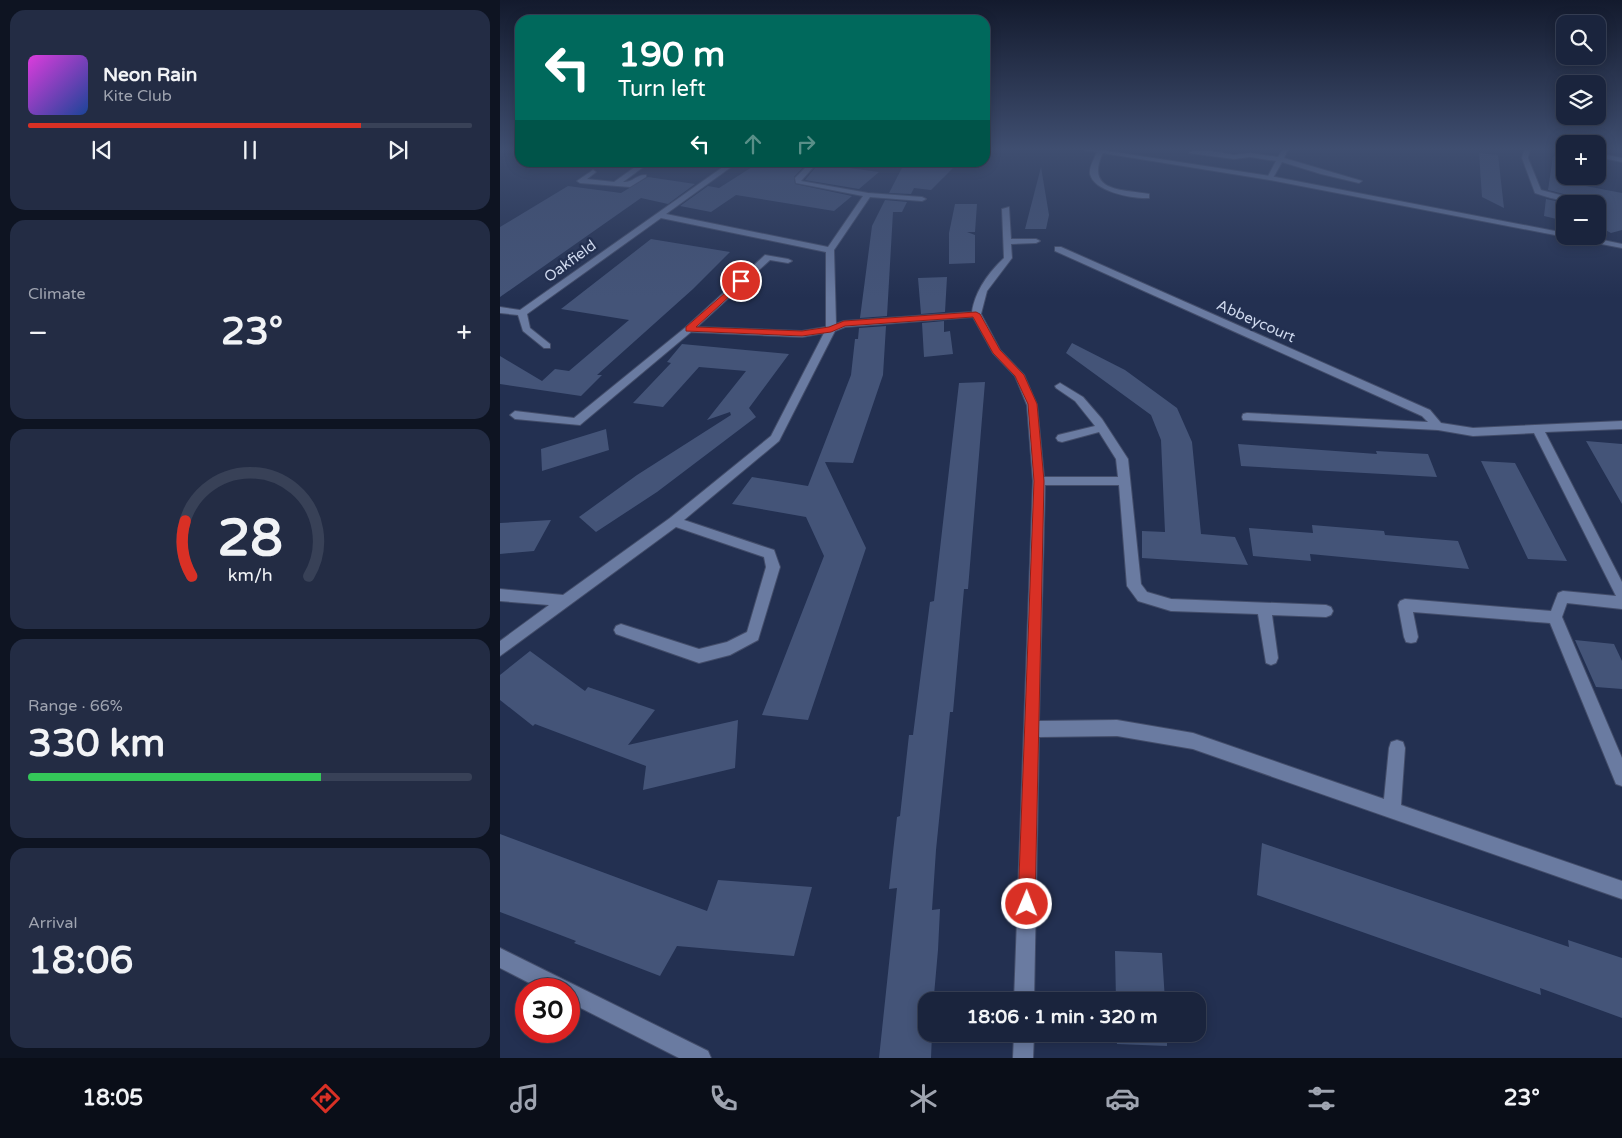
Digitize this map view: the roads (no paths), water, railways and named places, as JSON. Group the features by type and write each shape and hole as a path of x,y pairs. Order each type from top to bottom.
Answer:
{"street":[{"name":"Oakfield","path":"522,313 681,199"},
{"path":"500,649 674,521 775,438 831,329 830,250 864,199"},
{"path":"1381,199 1556,233"},
{"path":"1006,209 1008,258 997,269 976,305 976,314 996,351 1019,375 1032,404 1039,481 1024,992"},
{"path":"659,215 830,250"},
{"path":"1007,242 1036,241"},
{"path":"1606,243 1622,246"},
{"name":"Abbeycourt","path":"1058,249 1426,413 1438,426"},
{"path":"515,415 576,422 688,329 768,258 788,261"},
{"path":"500,310 522,313 526,329 547,346"},
{"path":"688,329 802,334 831,329 844,324 976,314"},
{"path":"1060,386 1079,399 1122,460 1134,586 1143,597 1171,605 1326,611"},
{"path":"1247,417 1438,426 1473,432 1622,425"},
{"path":"1062,438 1101,428"},
{"path":"1538,429 1622,595"},
{"path":"1039,481 1123,481"},
{"path":"621,630 699,656 730,648 753,636 773,567 769,554 674,521"},
{"path":"500,596 565,601"},
{"path":"1622,602 1563,597 1555,618 1622,778"},
{"path":"1411,637 1405,605 1555,618"},
{"path":"1264,609 1271,658"},
{"path":"1031,728 1117,728 1192,741 1622,890"},
{"path":"1392,810 1397,748"},
{"path":"500,958 540,978"},
{"path":"580,998 701,1058"},
{"path":"1023,1058 1024,1042"}]}
